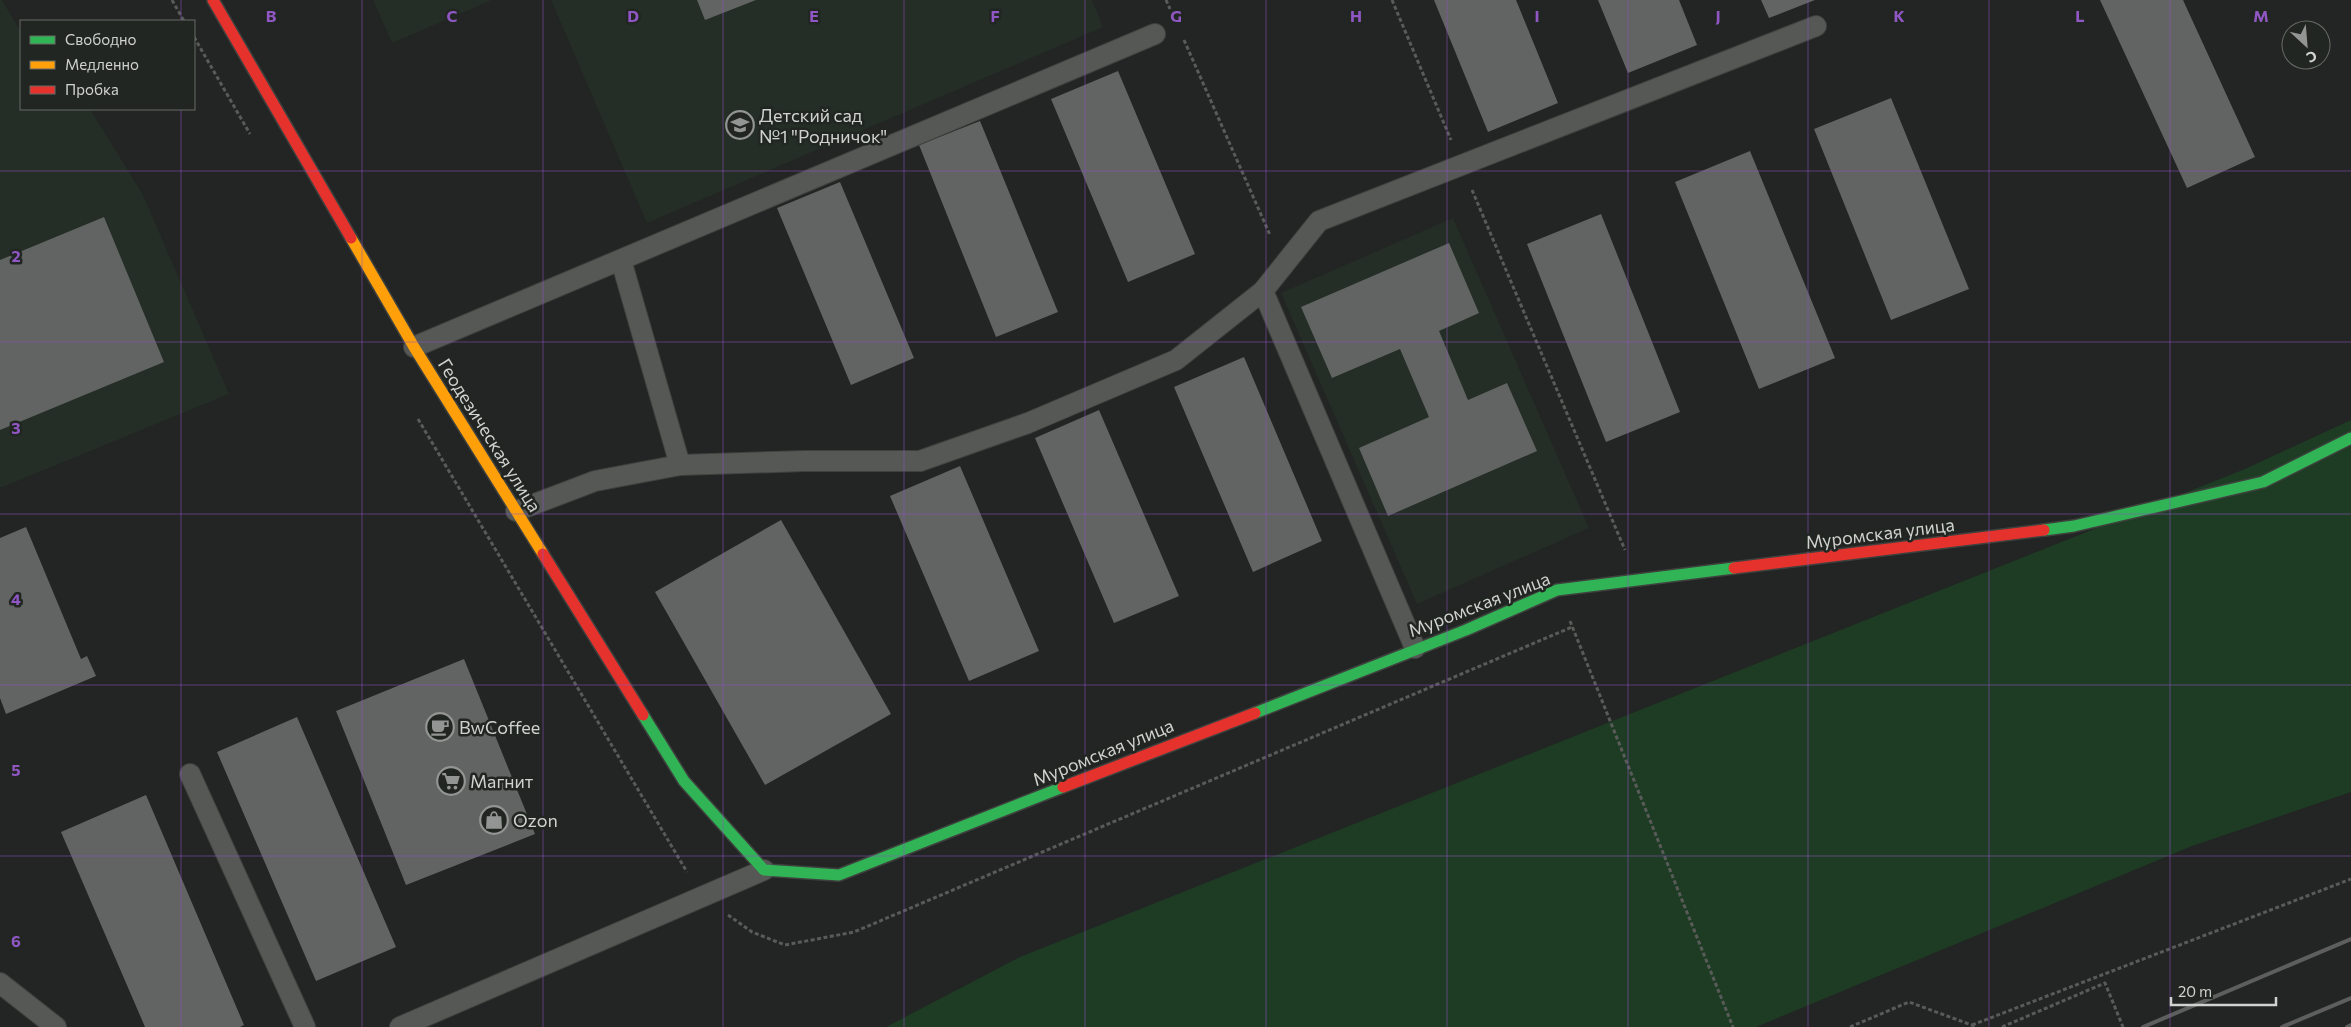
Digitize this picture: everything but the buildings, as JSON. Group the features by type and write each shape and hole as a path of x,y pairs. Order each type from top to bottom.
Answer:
{"street":[{"name":"Геодезическая улица","path":"213,0 414,347 684,782 764,870"},
{"name":"Муромская улица","path":"764,870 839,875 1415,648 1466,630 1557,590 2074,526 2263,482 2351,438"}],"lane":[{"path":"516,511 595,481 680,464 805,460 920,461 1028,423 1176,360 1263,291 1319,221 1816,26"},
{"path":"414,347 1155,34"},
{"path":"621,260 680,464"},
{"path":"1263,291 1415,648"},
{"path":"190,774 305,1027"},
{"path":"400,1027 764,870"},
{"path":"0,983 56,1027"}],"path":[{"path":"172,0 183,20"},
{"path":"1166,0 1174,18"},
{"path":"1392,0 1638,580"},
{"path":"1182,35 1284,265"},
{"path":"195,39 253,138"},
{"path":"417,417 701,896 752,932 785,945 854,932 1572,627"},
{"path":"1557,590 1733,1027"},
{"path":"1850,1027 1909,1002 1974,1026 2351,879"},
{"path":"2002,1027 2105,983 2123,1027"}],"shaded area":[{"path":"0,0 2,0 20,30 20,110 91,110 143,195 229,394 0,488"},
{"path":"373,0 492,0 392,43"},
{"name":"Детский сад №1 \"Родничок\"","path":"551,0 1092,0 1103,27 647,223"},
{"path":"1453,218 1589,528 1417,604 1281,293"}],"green space":[{"path":"2351,420 2351,792 2192,846 1756,1027 886,1027 1020,957 2245,469"}],"railway":[{"path":"2143,1027 2351,939"},
{"path":"2282,1027 2351,998"},
{"path":"2347,1027 2351,1025"}],"traffic: fast":[{"path":"2044,530 2074,526 2263,482 2351,438"},
{"path":"1255,713 1466,630 1557,590 1734,568"},
{"path":"643,715 684,781 764,870 839,875 1063,787"}],"traffic: slow":[{"path":"351,238 414,347 543,554"}],"traffic: jam":[{"path":"213,0 351,238"},
{"path":"1734,568 2044,530"},
{"path":"543,554 643,715"},
{"path":"1063,787 1255,713"}],"place":[{"name":"Детский сад №1 \"Родничок\"","path":"740,125"},
{"name":"BwCoffee","path":"440,727"},
{"name":"Магнит","path":"451,781"},
{"name":"Ozon","path":"494,820"}]}
